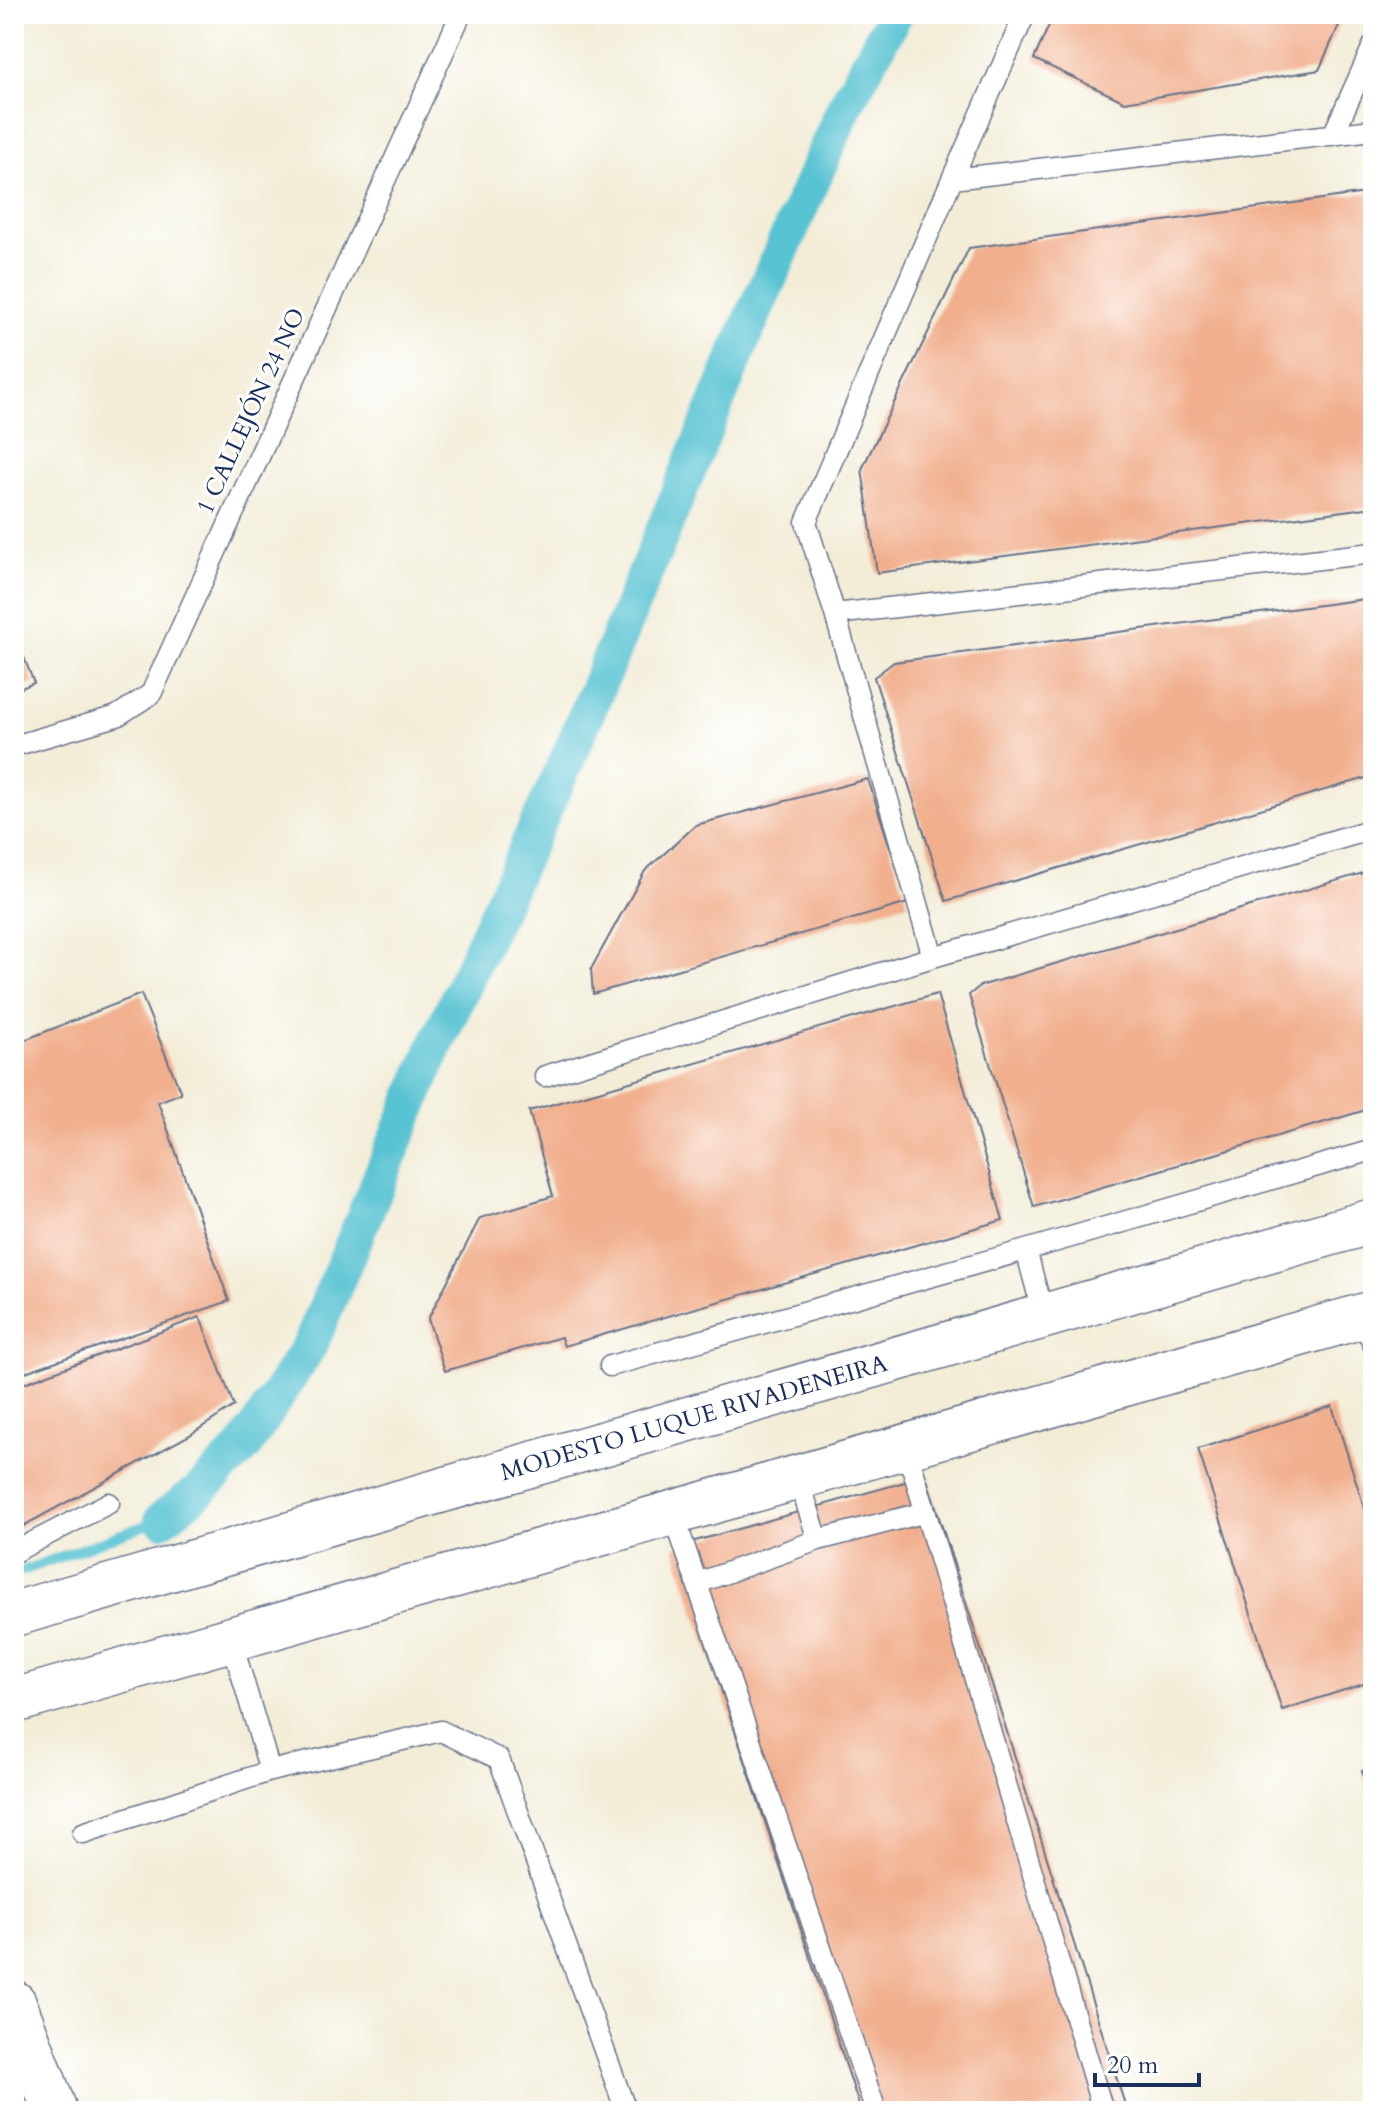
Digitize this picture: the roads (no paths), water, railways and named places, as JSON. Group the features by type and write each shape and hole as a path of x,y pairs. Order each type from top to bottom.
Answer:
{"street":[{"name":"MODESTO LUQUE RIVADENEIRA","path":"14,1614 1373,1221"},
{"path":"14,1701 901,1448 1369,1325"},
{"path":"14,2003 55,2111"}],"lane":[{"path":"933,957 806,522 1025,14"},
{"name":"1 CALLEJÓN 24 NO","path":"14,746 117,716 151,694 460,16"},
{"path":"1333,135 1373,46"},
{"path":"952,179 1373,130"},
{"path":"835,614 1373,553"},
{"path":"545,1076 933,957 1373,829"},
{"path":"610,1366 1373,1150"},
{"path":"1026,1250 1044,1317"},
{"path":"901,1448 913,1470 926,1512 1103,2111"},
{"path":"798,1477 818,1540"},
{"path":"14,1552 109,1503"},
{"path":"698,1583 818,1540 926,1512"},
{"path":"673,1513 876,2111"},
{"path":"231,1639 270,1771"},
{"path":"83,1833 270,1771 441,1731 499,1759 626,2111"}],"waterway":[{"path":"162,1519 199,1491 245,1446 311,1343 434,1049 568,758 749,325 845,106 895,14"},
{"path":"14,1574 162,1519"}]}
